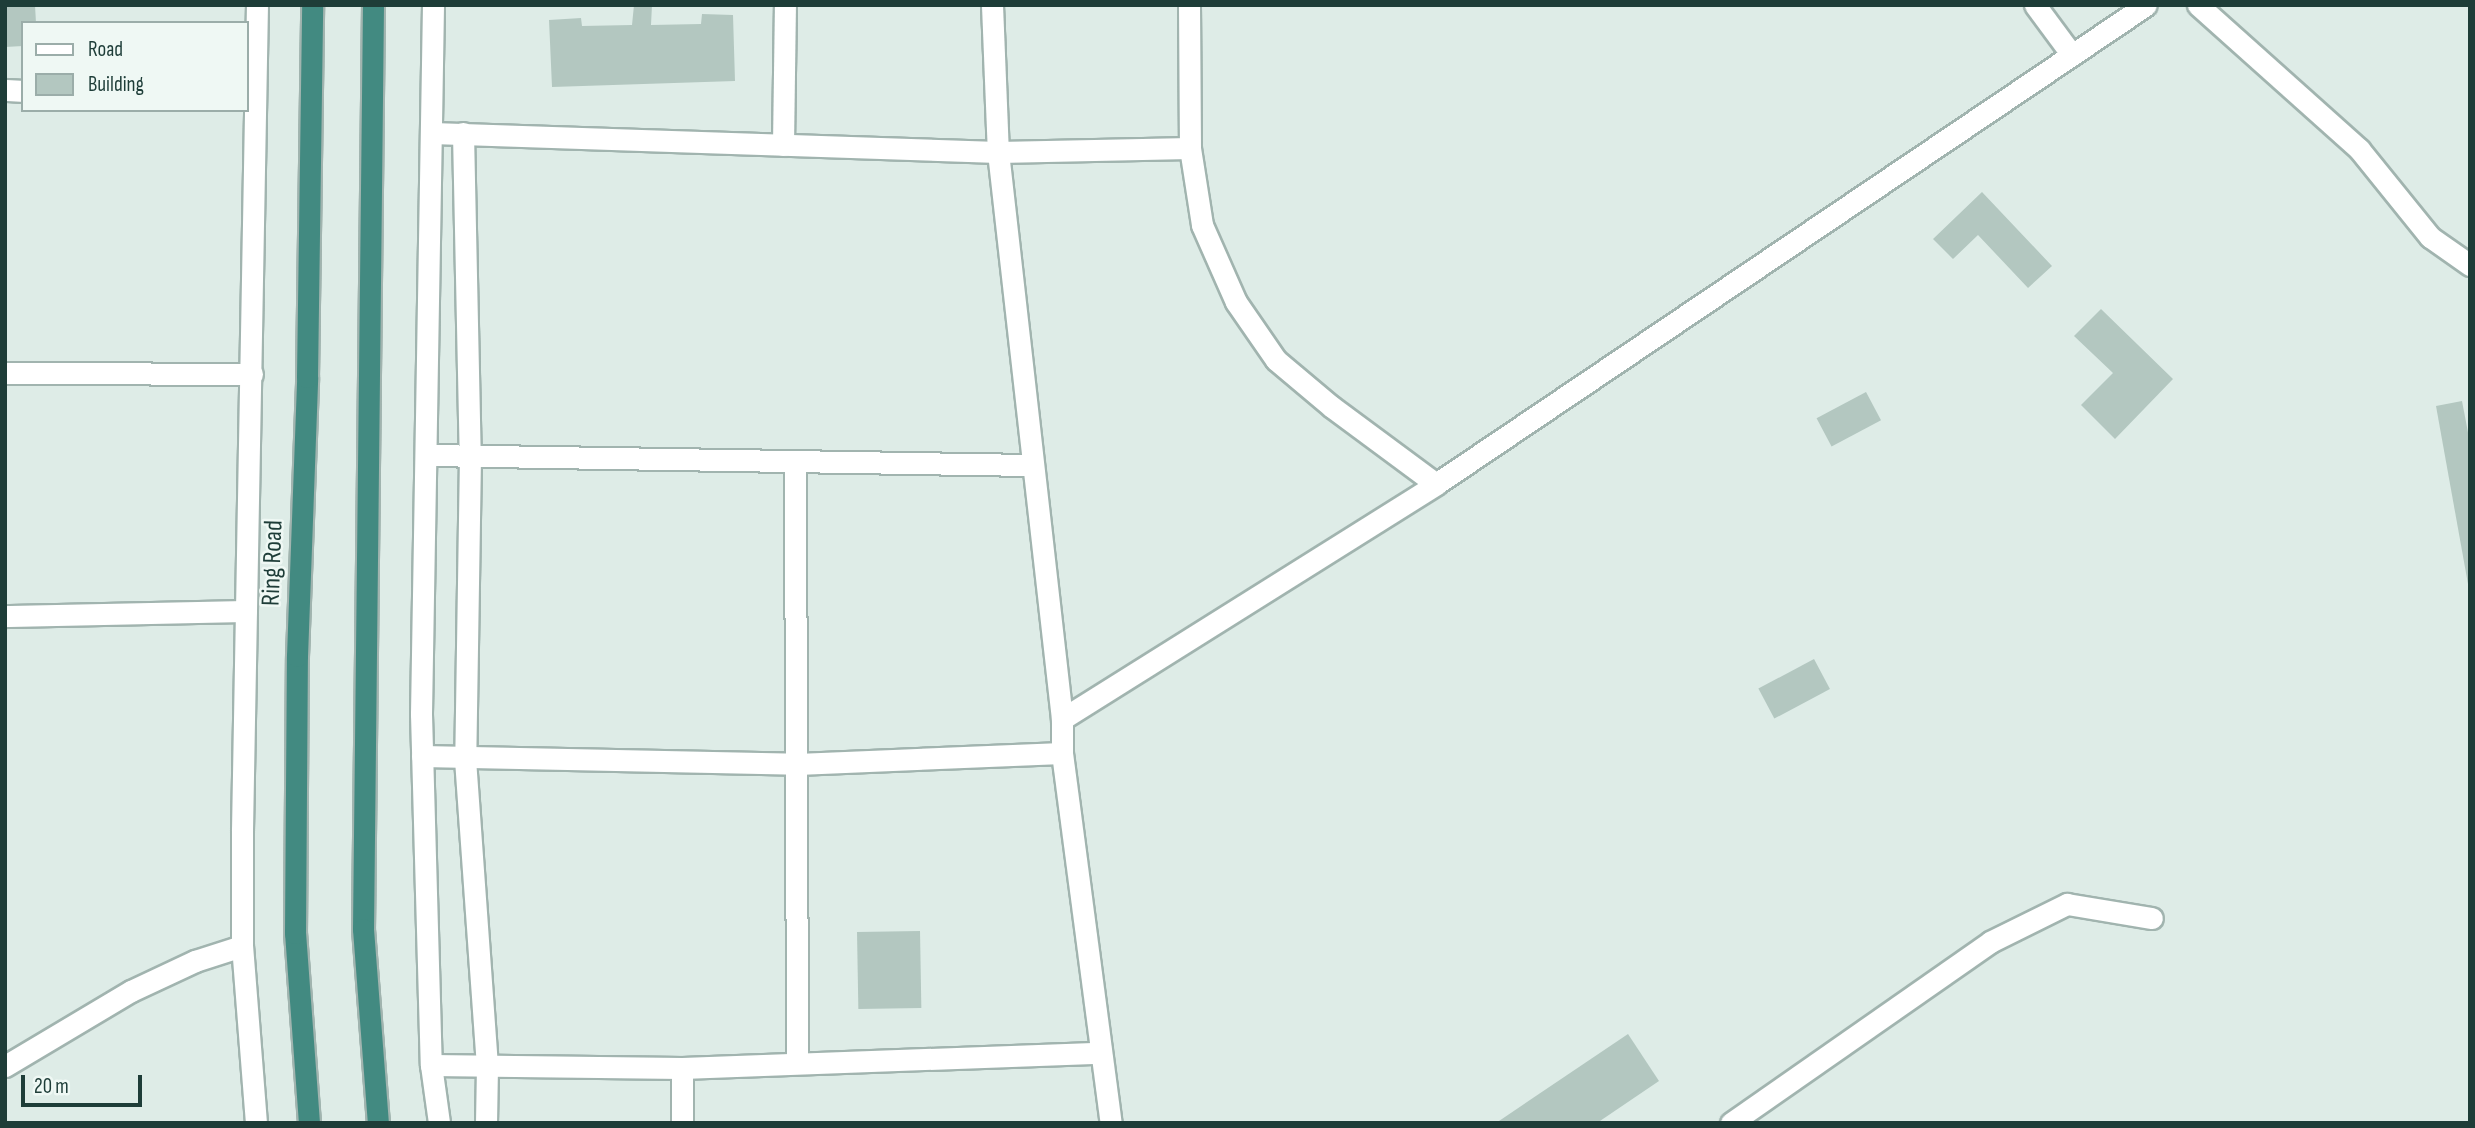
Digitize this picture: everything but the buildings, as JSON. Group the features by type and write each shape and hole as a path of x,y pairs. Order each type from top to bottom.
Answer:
{"highway":[{"name":"Ring Road","path":"309,1123 295,919 297,656 307,363 313,5"},
{"path":"373,5 363,929 377,1123"}],"street":[{"path":"256,1123 242,946 252,374 252,102 257,5"},
{"path":"433,5 422,756 431,1065 439,1123"},
{"path":"783,145 785,5"},
{"path":"992,5 998,152 1062,719 1062,754 1111,1123"},
{"path":"1189,5 1190,148 1202,225 1236,302 1276,360 1332,407 1436,484"},
{"path":"2035,5 2072,55"},
{"path":"1062,719 1436,484 2146,5"},
{"path":"2198,5 2359,149 2430,237 2470,265"},
{"path":"432,133 998,152 1190,148"},
{"path":"463,134 470,456 465,760 487,1066 486,1123"},
{"path":"5,373 252,374"},
{"path":"427,455 1032,465"},
{"path":"794,463 797,1063"},
{"path":"5,616 246,611"},
{"path":"422,756 465,760 797,764 1062,754"},
{"path":"1731,1123 1990,942 2067,904 2152,918"},
{"path":"5,1066 131,991 195,961 242,946"},
{"path":"431,1065 682,1068 1100,1053"},
{"path":"682,1068 682,1123"}]}
